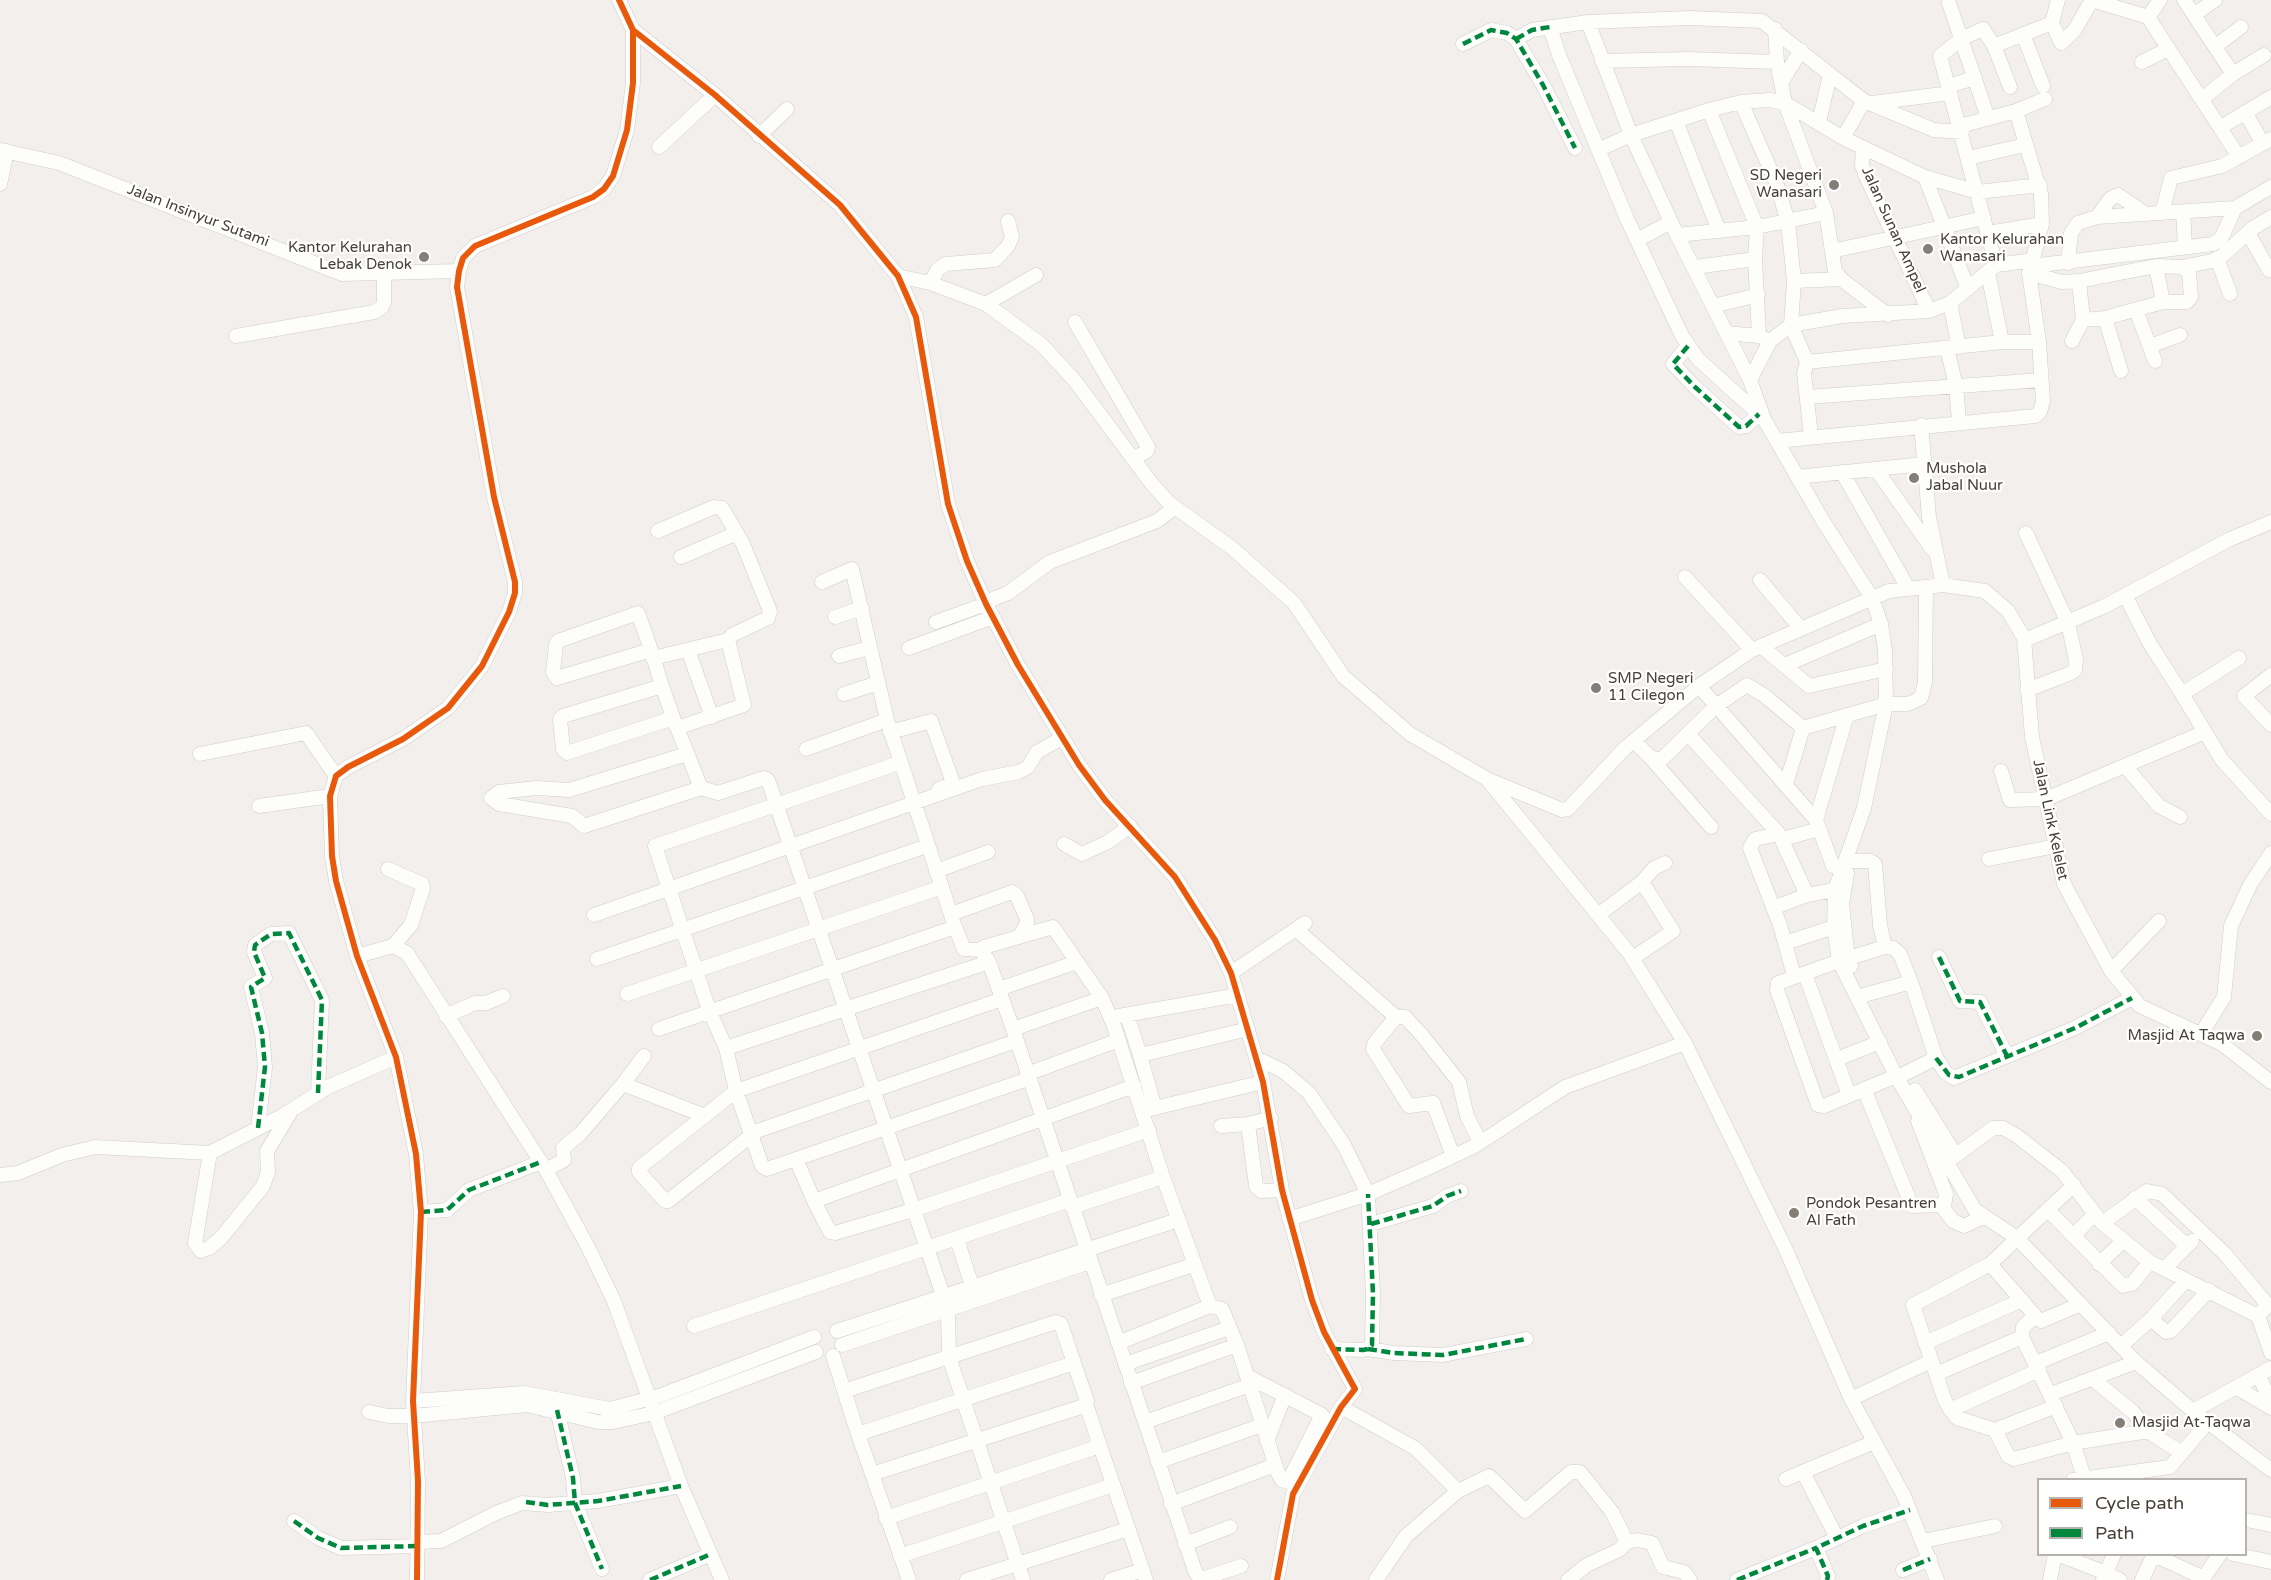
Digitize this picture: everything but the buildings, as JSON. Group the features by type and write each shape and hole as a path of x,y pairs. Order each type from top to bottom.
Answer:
{"street":[{"path":"417,1580 418,1544 413,1401 422,1212 413,1136 396,1057 357,956 333,868 330,796 336,776 358,761 403,739 448,708 482,666 515,593 514,576 494,497 460,308 457,287 459,271 463,258 476,246 593,197 604,189 613,176 627,130 633,83 633,30 619,0"},
{"path":"2058,0 2052,23 2057,40 2064,42 2074,31 2092,0 2148,17 2239,157"},
{"path":"2148,17 2160,0"},
{"path":"2184,0 2233,74"},
{"path":"2195,14 2216,0"},
{"path":"1949,3 1988,118"},
{"path":"1516,39 1526,32 1587,22 1689,18 1758,21 1775,29 1830,75 1867,102 1934,130 1961,129 1988,118 2016,111 2044,92 2024,34"},
{"path":"1587,22 1631,135 1674,229 1750,380 1761,416"},
{"path":"1994,46 2052,23"},
{"path":"1550,27 1598,150 1637,240 1688,346 1698,359 1761,416 1872,598 1881,624 1886,669 1886,704 1864,808 1846,864 1834,890 1834,927 1843,960 1918,1114 1952,1158"},
{"path":"2216,46 2241,27"},
{"path":"1775,29 1780,83 1785,103 1826,213 1835,271 1841,279 1888,315"},
{"path":"2002,342 1988,233 1940,56 1961,39 1983,29 1994,46 2010,87"},
{"path":"633,30 715,95 840,205 898,276 916,317 948,504 967,561 986,603 1062,738 1106,800 1175,877 1215,940 1231,973 1263,1082 1282,1190 1312,1300 1332,1348 1354,1389 1341,1407 1293,1494 1277,1580"},
{"path":"1463,44 1491,30 1507,33 1516,39 1543,85 1575,148"},
{"path":"2142,62 2168,49"},
{"path":"1780,83 1801,50"},
{"path":"2202,99 2233,74 2264,55"},
{"path":"1602,61 1687,59 1777,62"},
{"path":"1819,123 1830,75"},
{"path":"1843,138 1867,102 1949,90 1976,78"},
{"path":"658,147 715,95"},
{"path":"2221,127 2271,97"},
{"path":"1598,150 1631,135 1709,110 1741,102 1769,100 1785,103 1843,138 1925,177 1978,192 2040,185"},
{"path":"1741,102 1777,185 1788,222 1794,281 1791,325 1807,362 1804,373 1811,436"},
{"path":"759,136 787,109"},
{"path":"1709,110 1757,227 1755,259 1765,338 1750,380"},
{"path":"1777,441 2037,415 2043,404 2032,266 2042,224 2040,185 2025,145 2016,111"},
{"path":"2162,213 2171,178 2211,170 2267,142 2245,112"},
{"path":"1676,121 1719,231"},
{"path":"1968,158 2025,145"},
{"name":"Jalan Sunan Ampel","path":"1863,148 1862,165 1865,174 1929,311"},
{"path":"0,184 3,151"},
{"name":"Jalan Insinyur Sutami","path":"3,151 70,167 342,274 459,271"},
{"path":"1925,177 1968,289"},
{"path":"2068,262 2073,227 2097,217 2235,208 2271,187"},
{"path":"2097,217 2110,199 2118,195 2146,214"},
{"path":"1726,333 1765,338 1791,325 1842,316 1929,311 1950,303 1992,269 2213,244 2219,241 2235,208"},
{"path":"2183,212 2185,246"},
{"path":"1637,240 1674,229 1719,231 1788,222 1826,213"},
{"path":"2032,266 2062,282 2079,281 2156,266 2182,267 2217,258 2271,217"},
{"path":"1832,251 1943,225 1984,218"},
{"path":"930,283 938,269 950,263 995,260 1008,246 1011,237 1008,221"},
{"path":"1988,233 2042,224"},
{"path":"2248,233 2269,270"},
{"path":"2217,258 2230,294"},
{"path":"1695,267 1755,259"},
{"path":"2156,266 2163,302"},
{"path":"2083,320 2105,318 2163,302 2184,303 2191,299 2189,272 2182,267"},
{"path":"236,336 374,312 382,307 384,302 384,274"},
{"path":"986,304 1036,275"},
{"path":"898,276 930,283 986,304 1041,345 1075,381 1133,459 1175,507 1232,548 1282,590 1303,614 1343,676 1389,718 1410,734 1487,779 1598,915 1632,958 1685,1043 1786,1250 1851,1399 1910,1510 1937,1580"},
{"path":"1794,281 1841,279"},
{"path":"2072,341 2083,320 2079,281"},
{"path":"1713,306 1758,295"},
{"path":"1950,303 1959,422"},
{"path":"2136,310 2155,361"},
{"path":"2105,318 2121,371"},
{"path":"1075,322 1148,447 1147,451 1133,459"},
{"path":"2150,346 2180,335"},
{"path":"1807,362 2002,342 2039,342"},
{"path":"1688,346 1673,364 1695,387 1739,427 1746,426 1761,416"},
{"path":"1807,397 2041,380"},
{"path":"1921,425 1935,554 1943,585"},
{"path":"1797,477 1924,464"},
{"path":"1876,469 1935,554"},
{"path":"1842,472 1908,588"},
{"path":"658,531 717,506 722,508 737,533 770,614 732,635 728,640 688,650 652,654 557,678 554,672 558,641 638,613 652,654 662,686 701,788"},
{"path":"936,622 986,603 1014,589 1050,562 1147,526 1175,507"},
{"path":"2025,640 2068,624 2228,540 2271,522"},
{"path":"681,557 737,533"},
{"path":"2026,533 2068,624 2076,660 2075,670 2027,690"},
{"path":"822,582 852,569 869,648 899,763 952,920 964,949 985,956"},
{"path":"1685,577 1756,648 1785,665 1810,686 1886,669"},
{"path":"1760,580 1801,628"},
{"path":"1803,729 1886,704 1908,704 1919,700 1923,694 1926,586"},
{"name":"Jalan Link Kelelet","path":"1487,779 1566,810 1576,802 1604,768 1634,741 1699,687 1756,648 1872,598 1908,588 1926,586 1972,587 1992,595 2015,620 2025,640 2032,737 2066,892 2112,971 2132,998 2151,1013 2222,1044 2271,1082"},
{"path":"2125,595 2150,644 2222,760 2271,814"},
{"path":"835,617 862,608"},
{"path":"909,648 993,617"},
{"path":"1785,665 1881,624"},
{"path":"676,724 712,717 741,708 745,702 728,640"},
{"path":"839,656 869,648"},
{"path":"688,650 712,717"},
{"path":"2182,694 2227,663 2239,658"},
{"path":"2271,675 2244,696 2271,725"},
{"path":"844,694 878,683"},
{"path":"1650,757 1662,759 1716,706 1743,686 1751,685 1803,729"},
{"path":"662,686 563,716 560,719 563,749 567,753 670,719 676,724"},
{"path":"1699,687 1786,784 1817,825 1833,866 1870,861 1875,864 1880,925 1885,947"},
{"path":"1817,825 1847,715"},
{"path":"594,915 791,847 912,801 948,786 952,780 931,721 889,726 806,749"},
{"path":"1786,784 1803,729"},
{"path":"2001,771 2010,800 2046,799 2205,732"},
{"path":"200,754 306,733 336,776"},
{"path":"1688,734 1781,837 1807,895"},
{"path":"912,801 989,776 1024,769 1037,752 1062,738"},
{"path":"1634,741 1711,827"},
{"path":"687,754 570,790 536,788 493,793 491,798 499,804 575,818 584,826 701,788 718,793 764,778 768,780 948,1310 949,1357 1023,1580"},
{"path":"899,763 778,806 657,844 655,848 709,1011 726,1048 736,1091 750,1135 764,1168 886,1130 1119,1040"},
{"path":"2126,767 2159,806 2180,817"},
{"path":"570,790 575,818"},
{"path":"259,806 330,796"},
{"path":"1817,825 1781,837 1755,839 1750,846 1785,943 1837,1059 1849,1095"},
{"path":"1064,844 1082,854 1108,842 1130,826"},
{"path":"597,959 927,846"},
{"path":"1989,859 2056,846"},
{"path":"936,871 988,852"},
{"path":"2201,1034 2224,998 2231,926 2250,885 2271,853"},
{"path":"1598,915 1642,882 1654,868 1665,863"},
{"path":"1846,864 1842,904 1843,960 1864,995 1878,1033"},
{"path":"357,956 393,946 411,925 423,886 388,869"},
{"path":"1632,958 1673,931 1642,882"},
{"path":"627,994 942,887"},
{"path":"1773,908 1807,895 1834,890"},
{"path":"659,1029 833,968 952,920 1012,892 1017,896 1027,919 1027,924 1020,934"},
{"path":"2112,971 2159,921"},
{"path":"1231,973 1301,926 1396,1017 1406,1018 1455,1075 1462,1090 1467,1116 1480,1142"},
{"path":"726,1048 846,1010 985,956 1020,934 1053,927 1102,998 1134,1086 1149,1109"},
{"path":"1785,943 1834,927"},
{"path":"258,1128 266,1066 251,987 265,978 254,948 256,943 271,934 289,933 322,1000 318,1093"},
{"path":"393,946 407,953 543,1166 614,1301 681,1485 722,1580"},
{"path":"1936,1058 1822,1107 1816,1102 1776,989 1780,981 1890,947 1897,951 1911,982 1936,1058 1946,1072 1954,1078 2075,1028 2132,998"},
{"path":"985,956 1044,1120 1185,1544 1199,1577 1208,1578 1241,1566"},
{"path":"1939,957 1960,1001 1980,1002 2007,1056"},
{"path":"1077,962 859,1050 736,1091 639,1168 640,1175 665,1201 750,1135 782,1120 873,1089 1014,1035 1102,998"},
{"path":"1864,995 1911,982"},
{"path":"1111,1018 1238,995"},
{"path":"446,1016 475,1003 486,1003 503,996"},
{"path":"1127,1015 1138,1052 1149,1109 1149,1130 1193,1265 1210,1306"},
{"path":"1396,1017 1374,1044 1373,1049 1409,1106 1433,1103 1453,1156"},
{"path":"1138,1052 1145,1054 1248,1029"},
{"path":"1837,1059 1878,1033"},
{"path":"1289,1219 1368,1194 1480,1142 1565,1087 1685,1043"},
{"path":"422,1212 447,1210 469,1190 564,1160 563,1148 580,1134 644,1056"},
{"path":"0,1175 18,1173 62,1155 95,1147 210,1153 293,1109 318,1093 396,1057"},
{"path":"1256,1058 1283,1071 1309,1094 1344,1145 1368,1194 1371,1224 1372,1326 1372,1345 1368,1349"},
{"path":"1900,1075 1952,1158 1972,1206 1983,1217 2017,1238 2136,1362 2193,1411 2271,1470"},
{"path":"1149,1109 1263,1082"},
{"path":"623,1084 705,1116"},
{"path":"814,1201 1134,1086"},
{"path":"1863,1089 1911,1204 1916,1207 1933,1204 1944,1207"},
{"path":"210,1153 195,1243 201,1251 221,1238 263,1186 268,1172 267,1151 293,1109"},
{"path":"1918,1114 1922,1137 1946,1194 1944,1207 1953,1221 1964,1226 1983,1217"},
{"path":"1221,1126 1248,1124 1271,1118"},
{"path":"1248,1124 1256,1186 1261,1191 1282,1190"},
{"path":"1952,1158 1988,1130 2003,1128 2046,1156 2074,1185 2099,1219 2150,1263 2258,1316 2271,1353"},
{"path":"796,1159 830,1232 835,1233 913,1210 1149,1130"},
{"path":"694,1326 957,1239 1163,1177"},
{"path":"2074,1185 2049,1211 1990,1264 1913,1304 1925,1343 1950,1410 1961,1420 1995,1430 2094,1380 2136,1362"},
{"path":"1371,1224 1433,1206 1447,1196 1461,1191"},
{"path":"2073,1236 2147,1191 2157,1191 2203,1232 2269,1307 2258,1316"},
{"path":"2135,1198 2187,1246"},
{"path":"2049,1211 2099,1264 2126,1287 2135,1281 2150,1263"},
{"path":"816,1352 824,1357 833,1356 842,1345 948,1310 1178,1220"},
{"path":"2164,1269 2203,1232"},
{"path":"957,1239 972,1286"},
{"path":"2099,1264 2123,1241"},
{"path":"413,1401 524,1393 610,1409 649,1399 814,1336 821,1329 837,1331 972,1286 1088,1256"},
{"path":"1990,1264 2041,1321 2081,1304"},
{"path":"1101,1295 1193,1265"},
{"path":"2122,1345 2151,1319 2187,1280"},
{"path":"2151,1319 2166,1332 2171,1331 2209,1290"},
{"path":"1925,1343 2022,1300"},
{"path":"1118,1343 1210,1306 1222,1309 1237,1345 1248,1380 1267,1441 1275,1465 1281,1478 1288,1482 1322,1414 1286,1395 1248,1380 1145,1422"},
{"path":"2035,1316 2023,1327 2022,1337 2073,1443 2079,1478 2146,1474 2170,1467"},
{"path":"844,1391 1056,1322 1061,1324 1144,1575 1111,1580"},
{"path":"1125,1364 1229,1328"},
{"path":"837,1331 842,1345"},
{"path":"1950,1410 2109,1333"},
{"path":"814,1336 816,1352"},
{"path":"1851,1399 2022,1337"},
{"path":"1332,1348 1443,1355 1526,1339"},
{"path":"1131,1383 1237,1345"},
{"path":"369,1412 388,1416 413,1416 514,1405 541,1406 608,1422 654,1413 816,1352"},
{"path":"833,1356 886,1518 909,1580"},
{"path":"858,1434 1074,1363"},
{"path":"2193,1411 2271,1368"},
{"path":"2258,1376 2271,1400"},
{"path":"2094,1380 2133,1412 2150,1432 2181,1453"},
{"path":"2236,1387 2271,1408"},
{"path":"1267,1441 1286,1395"},
{"path":"872,1474 1086,1404"},
{"path":"1341,1407 1410,1444 1458,1491"},
{"path":"557,1410 573,1478 575,1503 602,1569"},
{"path":"2161,1478 2208,1422"},
{"path":"1158,1462 1262,1425"},
{"path":"1995,1430 2008,1456 2012,1459 2073,1443 2150,1432"},
{"path":"1786,1479 1874,1442"},
{"path":"886,1518 1100,1446"},
{"path":"1171,1504 1275,1465"},
{"path":"1376,1580 1406,1536 1458,1491 1489,1476 1525,1511 1570,1472 1577,1470 1612,1512 1627,1542"},
{"path":"1803,1472 1838,1538"},
{"path":"294,1521 318,1538 341,1548 418,1544 441,1541 496,1513 522,1503 542,1505 575,1503 681,1485"},
{"path":"900,1556 1113,1485"},
{"path":"1737,1580 1910,1510"},
{"path":"2247,1520 2271,1525"},
{"path":"1923,1541 1995,1526"},
{"path":"1185,1544 1230,1527"},
{"path":"966,1580 1128,1529"},
{"path":"1566,1580 1593,1562 1619,1550 1627,1542 1637,1540 1652,1543 1663,1567 1684,1572 1690,1580"},
{"path":"1816,1548 1828,1576 1827,1580"},
{"path":"650,1580 711,1554"},
{"path":"2050,1580 2056,1556"},
{"path":"2060,1556 2105,1576 2120,1580"},
{"path":"2105,1576 2113,1556"},
{"path":"2142,1580 2154,1556"},
{"path":"2156,1556 2203,1579 2219,1556"},
{"path":"2242,1556 2271,1562"},
{"path":"1903,1570 1930,1559"}],"marked path":[{"path":"1516,39 1532,30 1550,27"},
{"path":"1463,44 1491,30 1507,33 1516,39 1543,85 1575,148"},
{"path":"1688,346 1673,364 1695,387 1739,427 1746,426 1759,414"},
{"path":"258,1128 265,1067 262,1033 251,987 265,978 254,952 255,945 271,934 289,933 322,1000 318,1093"},
{"path":"1939,957 1960,1001 1980,1002 2007,1056"},
{"path":"1936,1058 1949,1075 1959,1077 2075,1028 2132,998"},
{"path":"421,1212 447,1210 469,1190 541,1162"},
{"path":"1371,1224 1433,1206 1447,1196 1461,1191"},
{"path":"1332,1349 1363,1350 1372,1345 1373,1294 1368,1194"},
{"path":"1368,1349 1394,1353 1443,1355 1526,1339"},
{"path":"557,1410 573,1478 575,1503 602,1569"},
{"path":"526,1502 548,1505 598,1501 681,1486"},
{"path":"1827,1580 1828,1576 1816,1548 1863,1526 1910,1510"},
{"path":"294,1521 318,1538 341,1548 418,1546"},
{"path":"1737,1580 1816,1548"},
{"path":"650,1580 711,1554"},
{"path":"1903,1570 1930,1559"}],"cycle path":[{"path":"417,1580 418,1481 413,1401 421,1212 416,1154 396,1057 357,956 336,881 332,856 330,796 336,776 348,767 403,739 448,708 482,666 509,612 515,593 515,582 494,497 457,287 459,271 463,258 475,246 593,197 604,189 613,176 627,130 633,83 633,30 619,0"},
{"path":"633,30 715,95 840,205 898,276 916,317 948,504 967,561 986,604 1018,665 1079,765 1105,800 1175,877 1215,940 1231,973 1263,1082 1282,1190 1312,1300 1324,1332 1355,1389 1341,1407 1293,1494 1277,1580"}],"place":[{"name":"SD Negeri Wanasari","path":"1834,185"},
{"name":"Kantor Kelurahan Wanasari","path":"1928,249"},
{"name":"Kantor Kelurahan Lebak Denok","path":"424,257"},
{"name":"Mushola Jabal Nuur","path":"1914,478"},
{"name":"SMP Negeri 11 Cilegon","path":"1596,688"},
{"name":"Masjid At Taqwa","path":"2257,1036"},
{"name":"Pondok Pesantren Al Fath","path":"1794,1213"},
{"name":"Masjid At-Taqwa","path":"2120,1423"}]}
